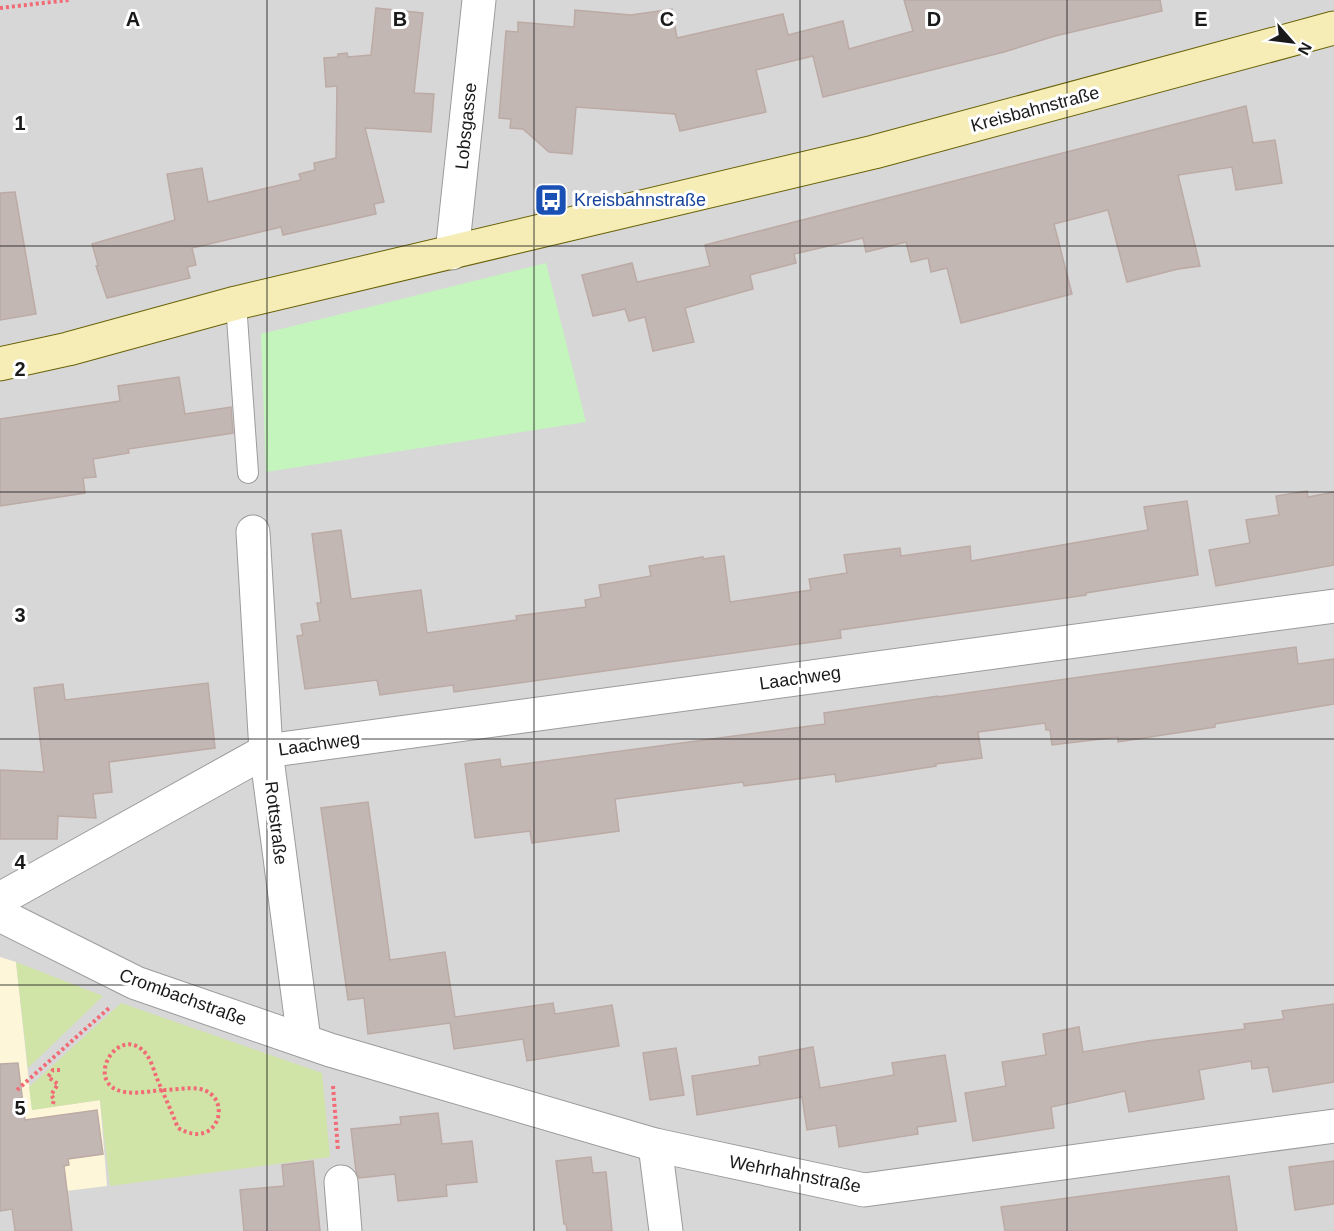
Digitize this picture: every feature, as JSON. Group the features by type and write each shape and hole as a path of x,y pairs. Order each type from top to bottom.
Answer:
{"street":[{"name":"Lobsgasse","path":"452,253 479,0"},
{"name":"Kreisbahnstraße","path":"0,363 68,349 236,303 874,152 1334,28"},
{"name":"Rottstraße","path":"253,532 266,751 317,1045"},
{"name":"Laachweg","path":"266,751 1334,606"},
{"path":"0,899 266,751"},
{"name":"Crombachstraße","path":"0,915 136,983 317,1045"},
{"name":"Wehrhahnstraße","path":"317,1045 655,1145 864,1190 1334,1126"},
{"path":"655,1145 666,1231"},
{"path":"341,1182 345,1231"}],"lane":[{"path":"236,303 248,472"}],"path":[{"path":"0,8 69,0"},
{"path":"17,1090 136,983"},
{"path":"162,1090 125,1092 115,1089 108,1081 104,1071 111,1052 131,1045 141,1049 148,1056 162,1090 178,1128 194,1135 204,1134 213,1128 218,1120 219,1109 216,1100 209,1092 199,1089 162,1090"},
{"path":"317,1045 341,1182"},
{"path":"53,1104 51,1092 58,1084 48,1077 53,1070 60,1070"}],"shaded area":[{"path":"0,0 1334,0 1334,1231 0,1231"},
{"path":"0,957 16,962 32,1110 100,1100 107,1186 0,1199"}],"green space":[{"path":"546,263 586,422 266,472 261,334"},
{"path":"16,962 103,996 28,1068"},
{"path":"121,1003 322,1073 330,1157 110,1186 100,1100 32,1110 29,1087"}],"building":[{"path":"904,0 1160,0 1162,11 1055,36 1004,52 823,97 813,56 756,70 766,112 680,131 675,114 576,107 572,154 549,152 523,129 510,128 511,119 499,118 506,31 518,32 518,22 574,27 575,10 631,15 672,9 677,38 783,14 788,35 843,21 849,49 913,31"},
{"path":"376,8 423,13 414,93 434,94 431,132 365,128 384,202 374,204 376,214 283,235 281,227 192,248 196,265 187,267 190,278 107,298 96,266 98,265 92,244 175,220 167,174 202,168 208,202 301,180 299,174 315,170 314,163 336,158 337,86 326,87 324,58 338,57 338,54 347,53 348,57 371,55"},
{"path":"1246,106 1253,143 1275,140 1282,183 1236,190 1232,167 1178,175 1200,266 1127,282 1108,210 1054,224 1072,294 961,323 947,268 931,272 928,258 911,262 906,242 866,252 863,238 794,254 796,263 750,275 753,289 685,308 694,342 653,351 645,317 629,321 625,309 593,316 582,275 632,263 637,282 710,266 705,245"},
{"path":"15,192 36,314 0,320 0,193"},
{"path":"179,377 185,414 231,407 233,433 128,449 129,453 93,459 96,477 83,478 85,493 0,506 0,419 120,401 118,386"},
{"path":"1307,491 1308,497 1334,492 1334,565 1216,586 1209,550 1250,543 1246,520 1279,515 1276,496"},
{"path":"1187,501 1198,575 1086,593 1086,595 840,630 841,638 454,692 453,685 380,695 377,680 305,689 297,636 303,635 301,624 320,621 317,603 321,603 312,534 341,530 351,599 421,590 427,633 517,620 516,616 586,607 585,600 601,597 599,585 651,576 649,566 724,556 730,602 811,590 809,579 847,573 844,555 900,548 901,556 970,546 971,561 1148,530 1144,507"},
{"path":"1296,647 1298,664 1334,659 1334,704 1215,724 1215,727 1118,742 1118,737 1052,745 1050,730 1046,730 1045,723 978,732 982,758 836,782 835,774 744,786 743,782 615,799 619,831 532,843 530,831 475,838 465,764 500,759 501,767 825,724 824,713"},
{"path":"208,683 215,748 109,762 112,792 93,794 96,818 58,816 57,839 0,839 0,770 44,772 34,688 63,684 65,700"},
{"path":"368,802 390,960 445,952 455,1017 553,1003 555,1014 612,1005 619,1046 527,1061 523,1039 454,1049 450,1023 368,1034 364,998 348,1000 321,808"},
{"path":"1334,1004 1334,1082 1273,1092 1268,1067 1252,1069 1251,1061 1199,1070 1204,1099 1129,1112 1125,1091 1051,1107 1054,1128 973,1141 965,1093 1006,1086 1002,1062 1046,1055 1043,1034 1079,1027 1083,1052 1147,1041 1245,1029 1244,1024 1284,1019 1282,1011"},
{"path":"813,1047 820,1088 894,1075 892,1063 945,1055 956,1121 917,1127 918,1134 839,1147 836,1125 807,1130 802,1097 697,1115 692,1076 760,1065 759,1057"},
{"path":"676,1048 684,1095 650,1100 643,1053"},
{"path":"18,1063 25,1120 97,1110 103,1154 68,1159 69,1165 64,1166 72,1231 15,1231 12,1209 0,1211 0,1064"},
{"path":"438,1113 442,1144 472,1141 477,1182 446,1185 447,1196 398,1201 395,1174 359,1178 356,1171 351,1129 401,1124 400,1117"},
{"path":"591,1157 593,1173 606,1172 612,1231 567,1231 566,1224 564,1224 556,1161"},
{"path":"313,1161 320,1231 244,1231 240,1190 284,1186 282,1165"},
{"path":"1334,1161 1334,1204 1295,1210 1289,1167"},
{"path":"1229,1176 1237,1231 1005,1231 1001,1207"}],"place":[{"name":"Kreisbahnstraße","path":"551,200"}]}
